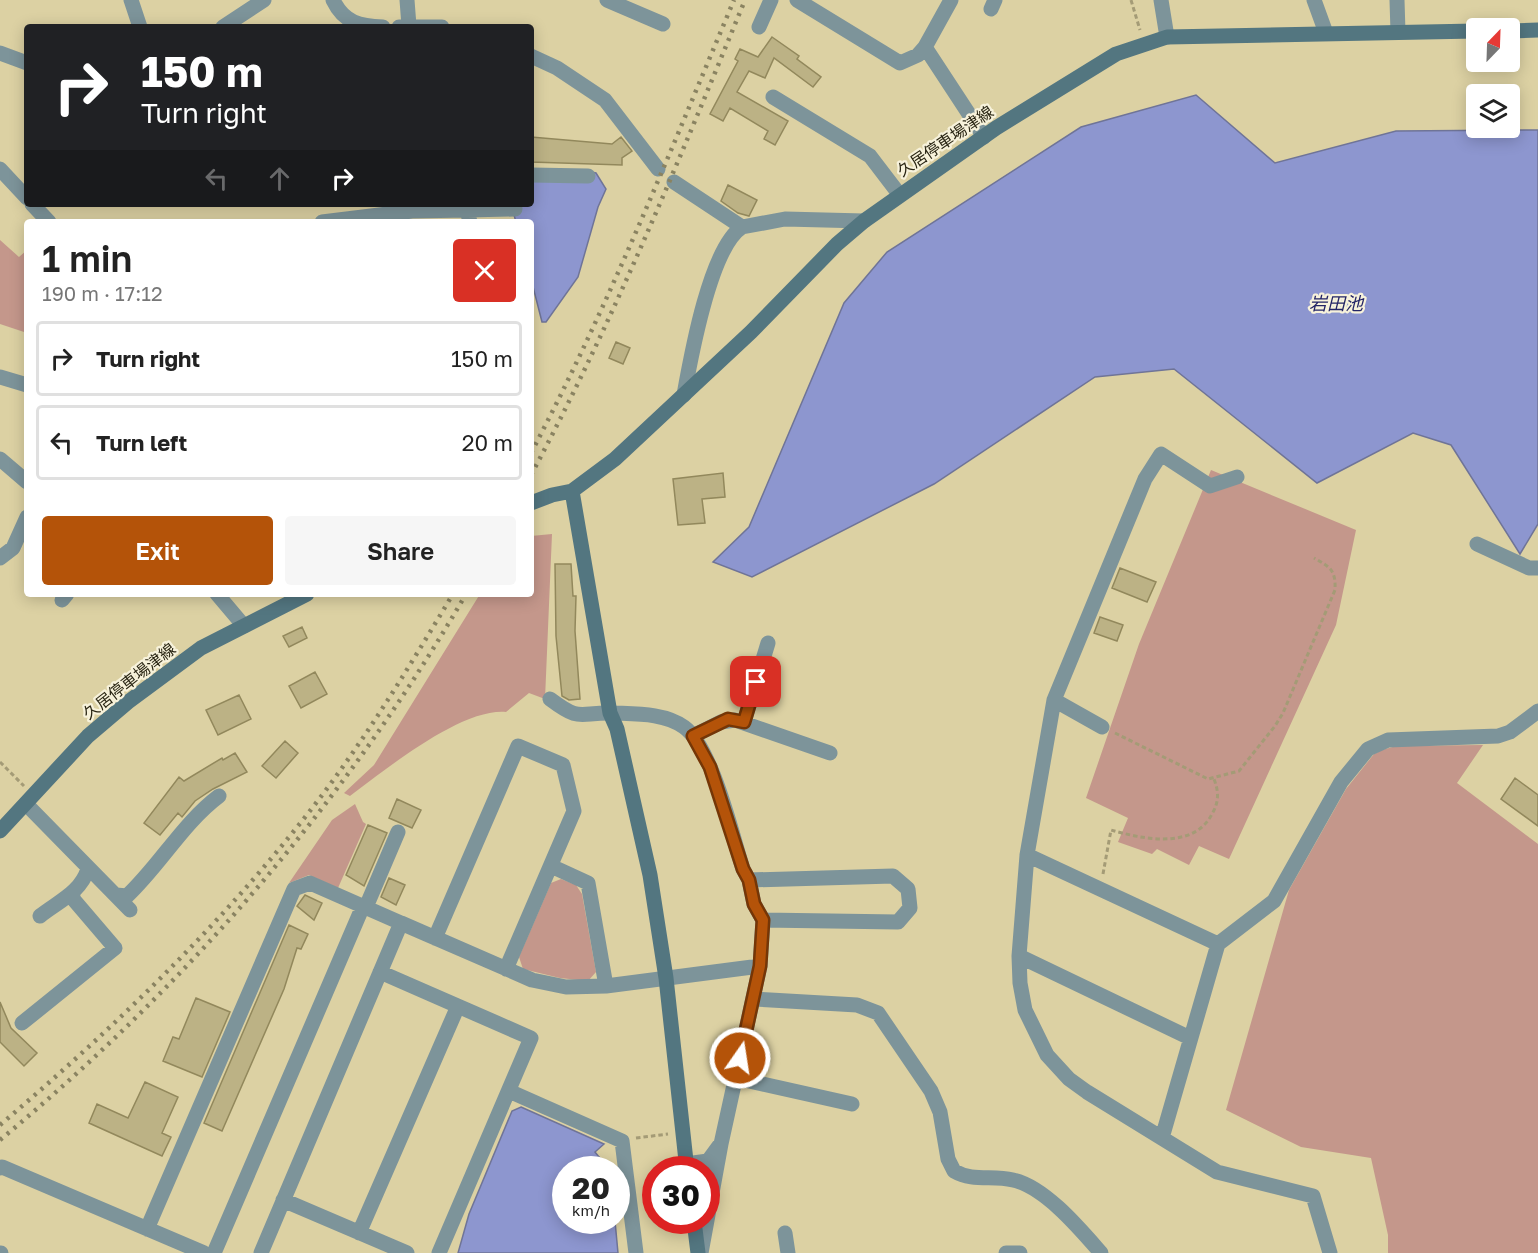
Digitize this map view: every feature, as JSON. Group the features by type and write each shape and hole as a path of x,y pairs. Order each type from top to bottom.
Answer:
{"main road":[{"path":"1520,31 1538,30"},
{"name":"久居停車場津線","path":"534,502 572,491 615,459 864,221 899,194 984,136 1116,54 1167,37 1466,31"},
{"path":"572,491 610,713 617,729 650,875 666,978 686,1156"},
{"name":"久居停車場津線","path":"0,831 88,736 128,702 179,662 296,597"},
{"path":"696,1234 699,1253"}],"street":[{"path":"131,0 139,24"},
{"path":"228,24 264,0"},
{"path":"333,0 339,10 355,24"},
{"path":"407,0 409,24"},
{"path":"607,0 663,24"},
{"path":"759,27 771,0"},
{"path":"797,0 900,63 918,55 925,47 951,0"},
{"path":"1161,0 1167,37"},
{"path":"1314,0 1326,33"},
{"path":"1397,0 1398,32"},
{"path":"925,47 984,136"},
{"path":"0,53 24,62"},
{"path":"534,57 557,68 605,100 658,169"},
{"path":"773,97 870,156 899,194"},
{"path":"0,169 24,195"},
{"path":"534,175 588,176"},
{"path":"674,182 742,227"},
{"path":"366,219 468,216 515,209 515,207"},
{"path":"684,394 690,360 726,242 742,227 785,219 864,221"},
{"path":"0,377 24,384"},
{"path":"1237,477 1210,486 1161,454 1145,479 1054,700 1027,855 1019,956 1020,983 1025,1010 1047,1055 1069,1079 1217,1172 1313,1196 1330,1253"},
{"path":"0,459 24,479"},
{"path":"0,558 13,548 24,524"},
{"path":"1477,544 1528,568 1538,568"},
{"path":"220,597 244,626"},
{"path":"744,722 768,643"},
{"path":"550,699 575,716 610,713 664,717 684,727 693,736 710,767 743,869 749,880 754,904 763,920 760,966 754,999 699,1253"},
{"path":"1054,700 1102,727"},
{"path":"1162,1138 1218,944 1274,901 1341,782 1374,745 1388,740 1498,736 1509,732 1538,711"},
{"path":"693,736 728,719 744,722 830,753"},
{"path":"435,938 518,746 563,765 574,811 506,969"},
{"path":"116,896 127,896 144,880 202,810 219,796"},
{"path":"30,800 88,869 130,910"},
{"path":"214,1253 398,832"},
{"path":"1027,855 1218,944"},
{"path":"551,866 588,882 606,986"},
{"path":"40,916 72,894 84,882 88,869"},
{"path":"749,880 893,876 908,889 910,908 898,922 763,920"},
{"path":"147,1229 294,889 310,883 506,969 553,985 583,988 606,986 760,966"},
{"path":"22,1023 115,948 74,900 72,894"},
{"path":"261,1253 401,923"},
{"path":"1019,956 1190,1038"},
{"path":"380,972 531,1038 439,1253"},
{"path":"754,999 857,1005 878,1013 932,1091 940,1112 948,1159 954,1171 970,1178 1005,1178 1030,1187 1083,1232 1101,1253"},
{"path":"359,1233 458,1006"},
{"path":"736,1078 852,1104"},
{"path":"509,1091 622,1141 636,1253"},
{"path":"712,1156 721,1144"},
{"path":"0,1168 147,1229 171,1247 204,1253"},
{"path":"283,1200 407,1253"},
{"path":"785,1233 788,1253"},
{"path":"1006,1253 1020,1253"}],"path":[{"path":"1131,0 1144,43"},
{"path":"1102,727 1197,776 1214,779 1239,771 1283,713 1335,590 1336,576 1332,567 1314,558"},
{"path":"0,762 30,800"},
{"path":"1100,888 1111,830 1160,839 1192,835 1202,828 1217,805 1218,790 1214,779"},
{"path":"622,1141 669,1134"}],"shaded area":[{"path":"0,240 19,257 24,253 24,332 0,324"},
{"path":"1211,470 1356,530 1336,625 1229,859 1199,846 1189,865 1157,849 1152,854 1118,842 1128,818 1086,798 1139,644"},
{"path":"552,534 545,699 529,693 506,712 488,713 446,730 403,757 350,796 344,793 374,765 478,597 534,597 534,536"},
{"path":"1483,745 1457,783 1538,844 1538,1253 1388,1253 1388,1235 1371,1158 1301,1147 1226,1110 1289,890 1346,789 1374,754 1382,750 1396,746"},
{"path":"355,804 366,824 338,888 309,875 289,883 332,820"},
{"path":"561,879 576,885 582,894 596,972 588,981 560,978 523,969 519,957 551,883"}],"water":[{"name":"岩田池","path":"1196,95 1275,163 1396,131 1466,131 1466,138 1520,138 1520,130 1538,130 1538,524 1520,554 1451,445 1413,433 1317,483 1174,369 1095,377 934,484 752,577 713,562 749,527 844,303 887,252 1081,127"},
{"path":"591,172 596,173 606,189 598,207 578,277 546,322 542,322 534,291 534,219 515,219 514,215 517,207 534,207 534,180"},
{"path":"521,1107 604,1144 595,1152 598,1156 552,1156 552,1234 616,1234 618,1253 458,1253 469,1214 512,1111"}],"building":[{"path":"772,37 799,56 797,59 821,77 813,87 774,58 765,78 749,71 737,92 788,121 775,145 764,139 768,131 730,108 723,121 710,114 738,61 735,59 740,49 758,57"},
{"path":"534,137 612,144 621,137 632,151 622,158 622,165 534,162"},
{"path":"728,185 757,200 749,216 738,213 721,201"},
{"path":"616,342 630,348 623,364 609,358"},
{"path":"723,473 725,497 702,499 705,523 678,525 673,479"},
{"path":"555,564 571,564 573,596 576,596 575,631 580,699 569,700 562,696 556,636"},
{"path":"1120,568 1156,582 1147,602 1112,588"},
{"path":"1100,617 1123,625 1117,641 1094,633"},
{"path":"302,627 307,638 289,647 283,636"},
{"path":"315,672 327,694 301,708 289,686"},
{"path":"239,695 251,719 218,735 206,710"},
{"path":"285,741 298,753 276,778 262,766"},
{"path":"235,753 247,772 195,801 182,817 178,813 160,835 144,823 179,777 184,781 222,758 223,760"},
{"path":"1515,778 1538,795 1538,826 1501,799"},
{"path":"397,799 421,810 412,828 389,818"},
{"path":"368,825 387,833 364,886 346,875"},
{"path":"389,878 405,885 396,905 381,897"},
{"path":"305,895 322,903 314,920 297,906"},
{"path":"289,925 308,934 301,949 297,948 284,989 222,1131 204,1123"},
{"path":"196,998 230,1012 202,1077 163,1061 173,1037 179,1039"},
{"path":"0,1002 11,1028 37,1053 24,1066 0,1042"},
{"path":"145,1082 178,1097 162,1133 171,1137 162,1156 89,1123 97,1104 128,1118"}],"railway":[{"path":"534,447 612,286 734,0"},
{"path":"534,469 617,300 745,0"},
{"path":"0,1125 84,1051 165,974 278,851 351,756 451,597"},
{"path":"0,1140 134,1019 197,955 257,888 368,746 419,671 464,597"}],"route":[{"path":"740,1058 760,966 763,920 754,904 749,880 743,869 710,767 698,741 693,736 728,719 744,722 756,682"}]}
